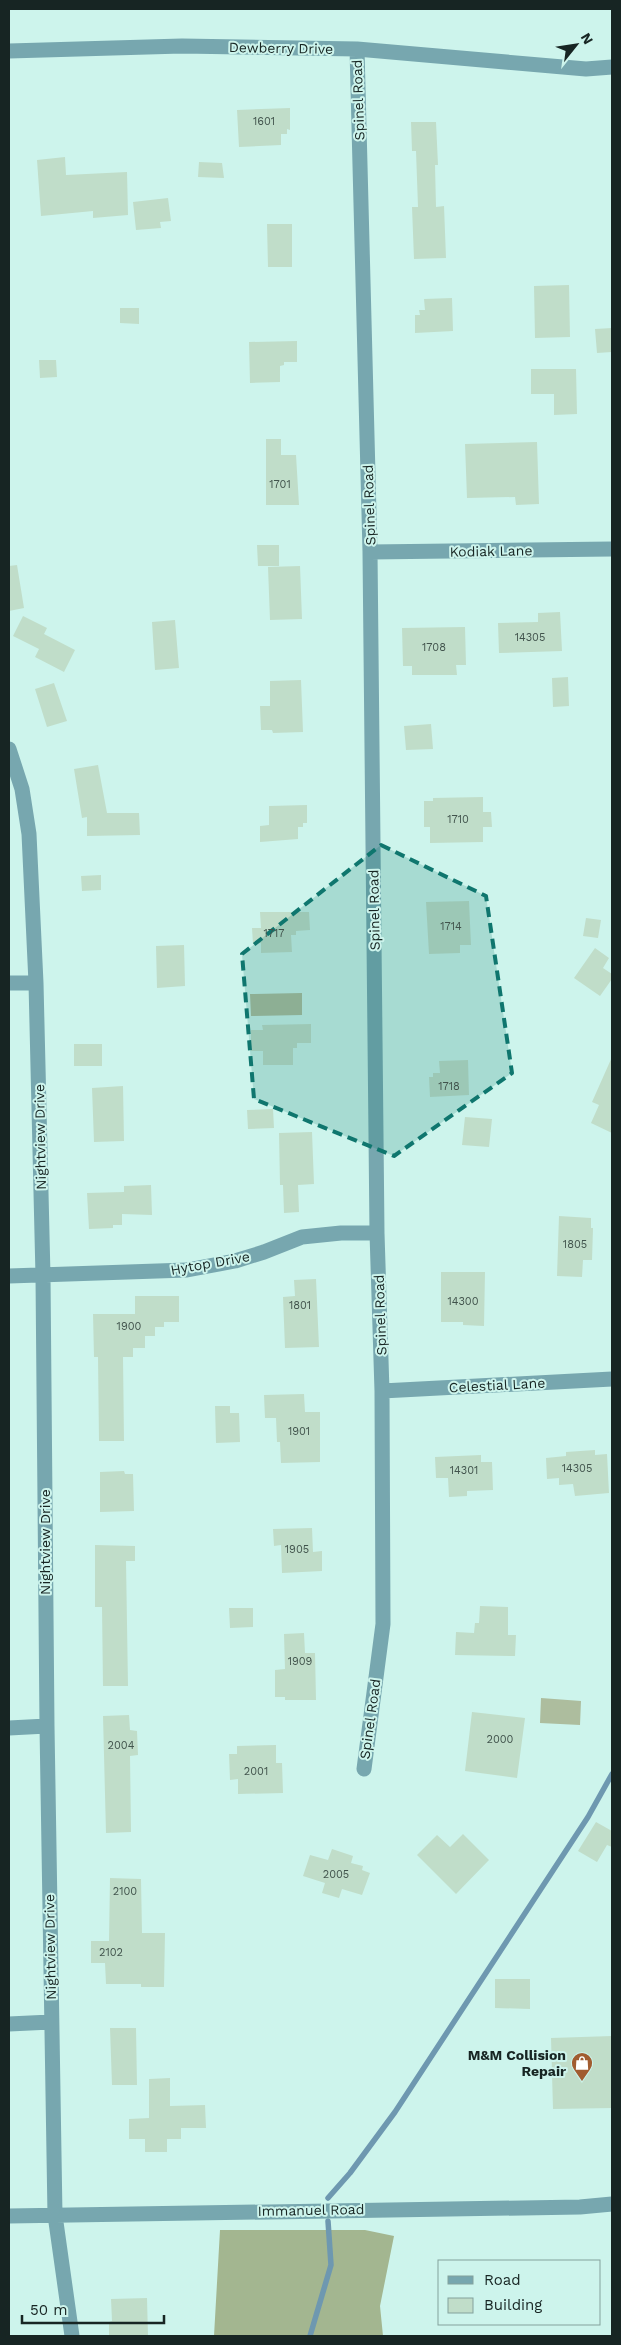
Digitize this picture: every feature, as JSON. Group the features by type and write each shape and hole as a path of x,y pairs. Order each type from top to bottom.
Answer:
{"street":[{"name":"Dewberry Drive","path":"9,51 182,46 357,50 586,69 612,67"},
{"name":"Spinel Road","path":"357,50 370,552 377,1233 382,1391 383,1624 364,1769"},
{"name":"Kodiak Lane","path":"370,552 612,548"},
{"name":"Nightview Drive","path":"9,749 22,789 29,834 36,982 43,1276 47,1726 55,2215 72,2336"},
{"path":"9,983 36,982"},
{"name":"Hytop Drive","path":"9,1276 187,1270 235,1261 302,1237 341,1232 377,1233"},
{"name":"Celestial Lane","path":"382,1391 612,1379"},
{"path":"9,1728 47,1726"},
{"path":"9,2024 51,2022"},
{"name":"Immanuel Road","path":"9,2216 319,2209 580,2207 612,2204"}],"highlighted area":[{"path":"381,845 486,896 512,1073 394,1156 254,1099 242,954"}],"green space":[{"path":"302,993 302,1015 251,1016 250,994"},
{"path":"541,1698 581,1701 580,1725 540,1723"},
{"path":"220,2230 365,2230 394,2236 380,2306 383,2336 214,2336"}],"building":[{"path":"290,108 290,130 287,129 287,134 281,134 281,145 239,147 237,110"},
{"path":"411,122 436,122 438,165 435,165 436,207 444,206 446,258 414,259 412,207 418,207 416,151 412,151"},
{"path":"65,157 66,175 127,172 128,215 93,218 93,211 41,216 37,160"},
{"path":"199,162 222,163 224,178 198,177"},
{"path":"168,198 171,221 160,222 161,228 136,230 133,202"},
{"path":"267,224 292,224 292,267 268,267"},
{"path":"569,285 570,337 535,338 534,286"},
{"path":"452,298 453,331 415,333 415,315 420,315 419,310 425,310 424,299"},
{"path":"120,308 139,308 139,324 120,323"},
{"path":"612,328 612,352 597,353 595,329"},
{"path":"297,341 297,362 284,362 284,365 280,366 280,382 250,383 249,342"},
{"path":"39,360 56,360 57,377 40,378"},
{"path":"531,369 576,369 577,414 554,415 554,394 531,394"},
{"path":"266,439 281,439 281,455 296,455 299,505 266,505"},
{"path":"537,442 539,504 516,505 515,497 467,498 465,444"},
{"path":"257,545 279,545 279,566 258,566"},
{"path":"17,565 24,608 9,611 9,566"},
{"path":"300,566 302,619 270,620 268,567"},
{"path":"560,612 562,651 499,653 498,623 538,622 538,613"},
{"path":"23,616 47,628 44,634 75,650 64,672 35,657 39,649 13,636"},
{"path":"175,620 179,668 155,670 152,622"},
{"path":"465,627 466,665 456,665 457,675 412,675 412,666 403,666 402,628"},
{"path":"568,677 569,706 553,707 552,678"},
{"path":"301,680 303,732 273,733 272,730 261,730 260,706 270,706 270,681"},
{"path":"54,683 67,721 47,727 35,689"},
{"path":"431,724 433,749 406,750 404,726"},
{"path":"98,765 107,813 139,813 140,835 87,836 87,817 82,818 74,769"},
{"path":"483,797 483,812 491,812 492,827 483,827 483,842 430,843 430,827 424,827 424,801 433,801 433,798"},
{"path":"307,805 307,823 303,823 303,827 298,827 298,839 260,842 260,826 269,825 269,806"},
{"path":"101,875 101,890 82,891 81,876"},
{"path":"469,901 471,945 460,945 460,953 429,954 426,902"},
{"path":"260,912 309,912 310,930 296,931 296,935 291,935 292,952 261,953 261,943 253,944 252,928 261,928"},
{"path":"586,918 601,920 598,938 583,936"},
{"path":"184,945 185,986 157,988 156,946"},
{"path":"595,948 609,958 603,968 612,974 612,979 600,996 574,978"},
{"path":"311,1024 311,1043 297,1043 297,1048 293,1048 293,1065 263,1065 263,1051 251,1051 251,1030 263,1030 262,1025"},
{"path":"74,1044 102,1044 102,1066 74,1066"},
{"path":"612,1057 612,1133 591,1123 599,1105 592,1102"},
{"path":"468,1060 469,1095 430,1097 429,1077 433,1077 433,1073 440,1073 439,1061"},
{"path":"123,1086 124,1141 94,1142 92,1088"},
{"path":"273,1109 274,1128 248,1129 247,1110"},
{"path":"465,1117 492,1119 489,1147 462,1145"},
{"path":"312,1132 314,1184 298,1185 299,1212 284,1213 283,1185 280,1185 279,1133"},
{"path":"151,1185 152,1215 122,1214 122,1225 113,1225 113,1228 89,1229 87,1193 124,1192 124,1186"},
{"path":"559,1216 591,1218 591,1228 593,1228 592,1260 583,1260 582,1277 557,1276"},
{"path":"441,1272 485,1272 484,1326 463,1325 463,1322 441,1322"},
{"path":"316,1279 319,1347 285,1348 283,1297 295,1296 294,1280"},
{"path":"135,1296 179,1296 179,1322 164,1322 164,1327 155,1327 155,1336 145,1336 145,1348 133,1348 133,1357 123,1357 124,1441 99,1441 98,1357 94,1357 93,1314 135,1314"},
{"path":"304,1394 305,1412 320,1412 320,1462 281,1463 280,1442 277,1442 276,1418 265,1418 264,1395"},
{"path":"215,1406 230,1406 230,1413 239,1413 240,1442 216,1443"},
{"path":"595,1450 595,1455 607,1454 609,1493 575,1496 573,1484 559,1485 559,1478 547,1479 546,1458 566,1456 566,1452"},
{"path":"481,1455 481,1462 492,1462 493,1490 467,1491 467,1496 449,1497 448,1478 436,1478 435,1457"},
{"path":"124,1471 125,1474 133,1474 134,1511 100,1512 100,1472"},
{"path":"312,1528 313,1552 322,1551 322,1571 282,1573 281,1545 274,1546 273,1529"},
{"path":"95,1545 135,1546 135,1561 126,1561 128,1686 103,1686 102,1607 95,1607"},
{"path":"480,1606 508,1607 508,1635 516,1635 515,1656 455,1655 456,1632 474,1633 475,1623 479,1623"},
{"path":"229,1608 253,1608 253,1627 230,1628"},
{"path":"304,1633 305,1653 315,1653 316,1700 285,1700 285,1697 275,1697 275,1670 285,1669 284,1634"},
{"path":"472,1712 525,1718 517,1778 465,1771"},
{"path":"129,1715 130,1730 137,1731 138,1755 130,1756 131,1832 106,1833 103,1716"},
{"path":"276,1745 276,1763 282,1763 283,1793 238,1794 238,1779 230,1780 229,1754 237,1754 237,1746"},
{"path":"596,1822 612,1831 612,1847 607,1845 597,1862 578,1851"},
{"path":"463,1834 489,1860 456,1894 417,1855 437,1835 450,1847"},
{"path":"332,1849 353,1856 351,1863 363,1866 362,1870 370,1873 362,1895 342,1889 339,1898 322,1893 325,1883 303,1876 310,1855 328,1860"},
{"path":"110,1878 141,1879 142,1933 165,1933 164,1987 141,1987 141,1984 106,1984 105,1963 91,1963 91,1941 109,1941"},
{"path":"495,1979 530,1979 530,2009 495,2008"},
{"path":"110,2028 136,2028 137,2085 112,2085"},
{"name":"M&M Collision Repair","path":"612,2036 612,2108 553,2109 551,2038"},
{"path":"170,2078 170,2106 205,2105 206,2128 181,2128 181,2139 167,2139 167,2152 145,2152 145,2139 129,2139 129,2119 149,2118 149,2079"},
{"path":"147,2298 148,2336 109,2336 109,2322 112,2321 111,2299"}],"waterway":[{"path":"328,2198 350,2173 395,2112 588,1817 612,1774"},
{"path":"310,2336 331,2265 328,2221"}],"place":[{"name":"M&M Collision Repair","path":"582,2082"}]}
